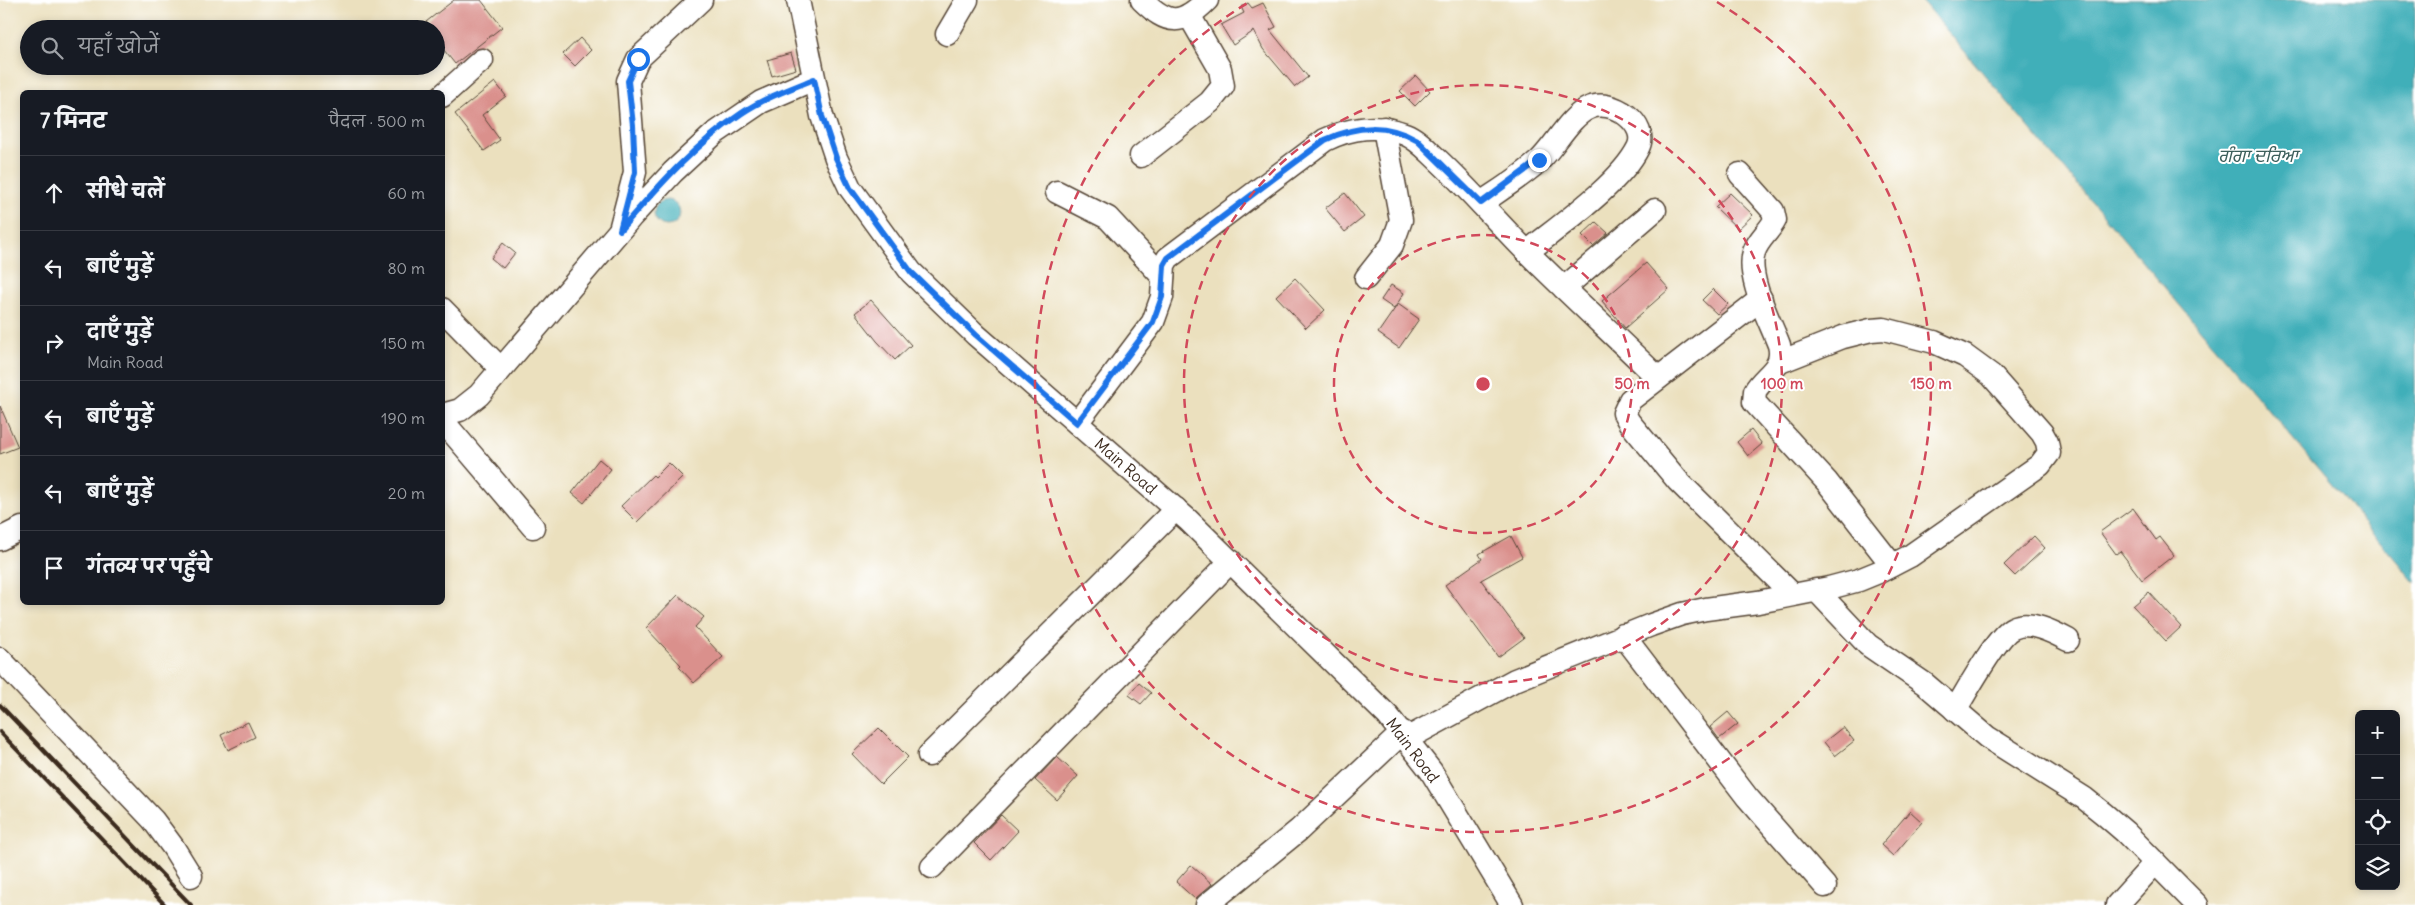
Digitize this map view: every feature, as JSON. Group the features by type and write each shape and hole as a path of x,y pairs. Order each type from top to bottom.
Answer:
{"street":[{"path":"620,230 635,172 633,125 628,81 632,69 638,59 701,0"},
{"name":"Main Road","path":"798,0 822,116 833,150 850,188 911,272 976,335 1176,509 1354,680 1405,735 1431,770 1512,905"},
{"path":"947,34 967,0"},
{"path":"1142,0 1167,20 1180,19 1190,15 1207,0"},
{"path":"1142,156 1210,102 1223,86 1220,70 1190,15"},
{"path":"445,93 482,60"},
{"path":"445,414 470,404 620,230 673,172 714,134 761,102 814,79"},
{"path":"1481,203 1539,160 1579,115 1587,109 1598,105 1609,105 1626,115 1641,135 1641,143 1632,158 1588,203 1527,252"},
{"path":"1077,423 1153,322 1162,297 1164,265 1174,251 1285,172 1325,140 1344,131 1362,127 1384,128 1418,141 1481,203 1527,252 1658,378"},
{"path":"1366,278 1392,244 1401,220 1384,128"},
{"path":"1740,174 1774,215 1772,226 1758,241 1752,261 1761,299 1779,345 1780,362"},
{"path":"1058,192 1108,218 1163,277"},
{"path":"1564,288 1655,210"},
{"path":"1761,299 1658,378 1626,404 1624,409 1626,417 1678,481 1792,594"},
{"path":"445,312 501,370"},
{"path":"1207,905 1299,830 1405,735 1515,680 1623,635 1682,614 1816,590 1859,580 1892,565 1910,556 2040,465 2049,454 2047,442 1991,375 1965,356 1934,342 1884,329 1871,330 1843,337 1780,362 1755,391 1753,397 1758,408 1827,482 1892,565"},
{"path":"445,424 533,527"},
{"path":"929,755 1176,509"},
{"path":"0,538 20,529"},
{"path":"932,867 1231,561"},
{"path":"1816,590 1868,645 1906,670 1987,737 2084,798 2125,832 2197,905"},
{"path":"1955,710 1998,641 2012,628 2020,626 2035,627 2068,640"},
{"path":"1623,635 1747,797 1825,886"},
{"path":"0,659 153,820 191,876"},
{"path":"2117,905 2155,863"}],"water":[{"name":"ਗੰਗਾ ਦਰਿਆ","path":"1921,0 2415,0 2415,583"},
{"path":"667,200 677,203 680,213 677,223 667,226 657,223 654,213 657,203"}],"building":[{"path":"454,0 481,0 502,27 455,64 445,51 445,20 428,20"},
{"path":"1248,3 1252,8 1263,3 1276,27 1270,30 1308,77 1295,87 1263,49 1254,31 1233,45 1221,25 1244,13 1241,7"},
{"path":"580,38 591,50 575,66 563,54"},
{"path":"791,53 796,69 772,76 767,60"},
{"path":"1416,76 1430,91 1415,106 1400,91"},
{"path":"495,82 506,96 482,115 500,140 484,151 455,114"},
{"path":"1345,193 1364,217 1345,232 1325,208"},
{"path":"1730,193 1753,215 1738,229 1715,207"},
{"path":"1596,222 1608,233 1593,246 1582,235"},
{"path":"503,243 515,253 503,268 491,258"},
{"path":"1646,263 1669,289 1625,328 1602,301"},
{"path":"1295,278 1325,310 1306,328 1276,296"},
{"path":"1391,285 1404,293 1394,309 1381,300"},
{"path":"1713,289 1728,304 1717,314 1702,300"},
{"path":"871,300 911,345 895,360 855,313"},
{"path":"1398,304 1419,319 1399,348 1378,333"},
{"path":"0,406 18,447 0,454"},
{"path":"1751,430 1762,444 1748,456 1737,442"},
{"path":"599,459 611,469 584,503 572,493"},
{"path":"669,463 683,477 637,522 621,506 653,475 655,477"},
{"path":"2133,508 2156,540 2160,537 2174,555 2142,580 2120,551 2116,554 2100,532"},
{"path":"1511,536 1522,557 1481,580 1524,638 1498,657 1445,585 1482,559 1479,554"},
{"path":"2034,536 2045,548 2015,576 2004,565"},
{"path":"2149,592 2181,627 2166,641 2133,606"},
{"path":"678,595 704,617 695,627 723,657 694,683 679,667 681,665 646,628"},
{"path":"1139,683 1151,693 1141,704 1129,695"},
{"path":"1728,712 1738,724 1719,739 1710,727"},
{"path":"248,722 255,737 228,750 221,735"},
{"path":"1843,727 1854,741 1835,756 1824,742"},
{"path":"879,728 908,757 881,784 852,754"},
{"path":"1057,757 1078,776 1057,800 1035,780"},
{"path":"1910,811 1922,822 1893,856 1881,845"},
{"path":"1001,815 1018,831 991,860 974,843"},
{"path":"1191,865 1212,884 1195,899 1176,882"}],"railway":[{"path":"0,705 191,905"},
{"path":"0,732 165,905"}],"route":[{"path":"638,59 628,81 633,125 635,172 620,230 673,172 714,134 742,113 761,102 814,79 822,116 836,158 850,188 911,272 976,335 1077,423 1153,322 1162,297 1164,265 1174,251 1229,210 1285,172 1325,140 1344,131 1362,127 1384,128 1406,135 1418,141 1481,203 1520,176 1539,160"}]}
